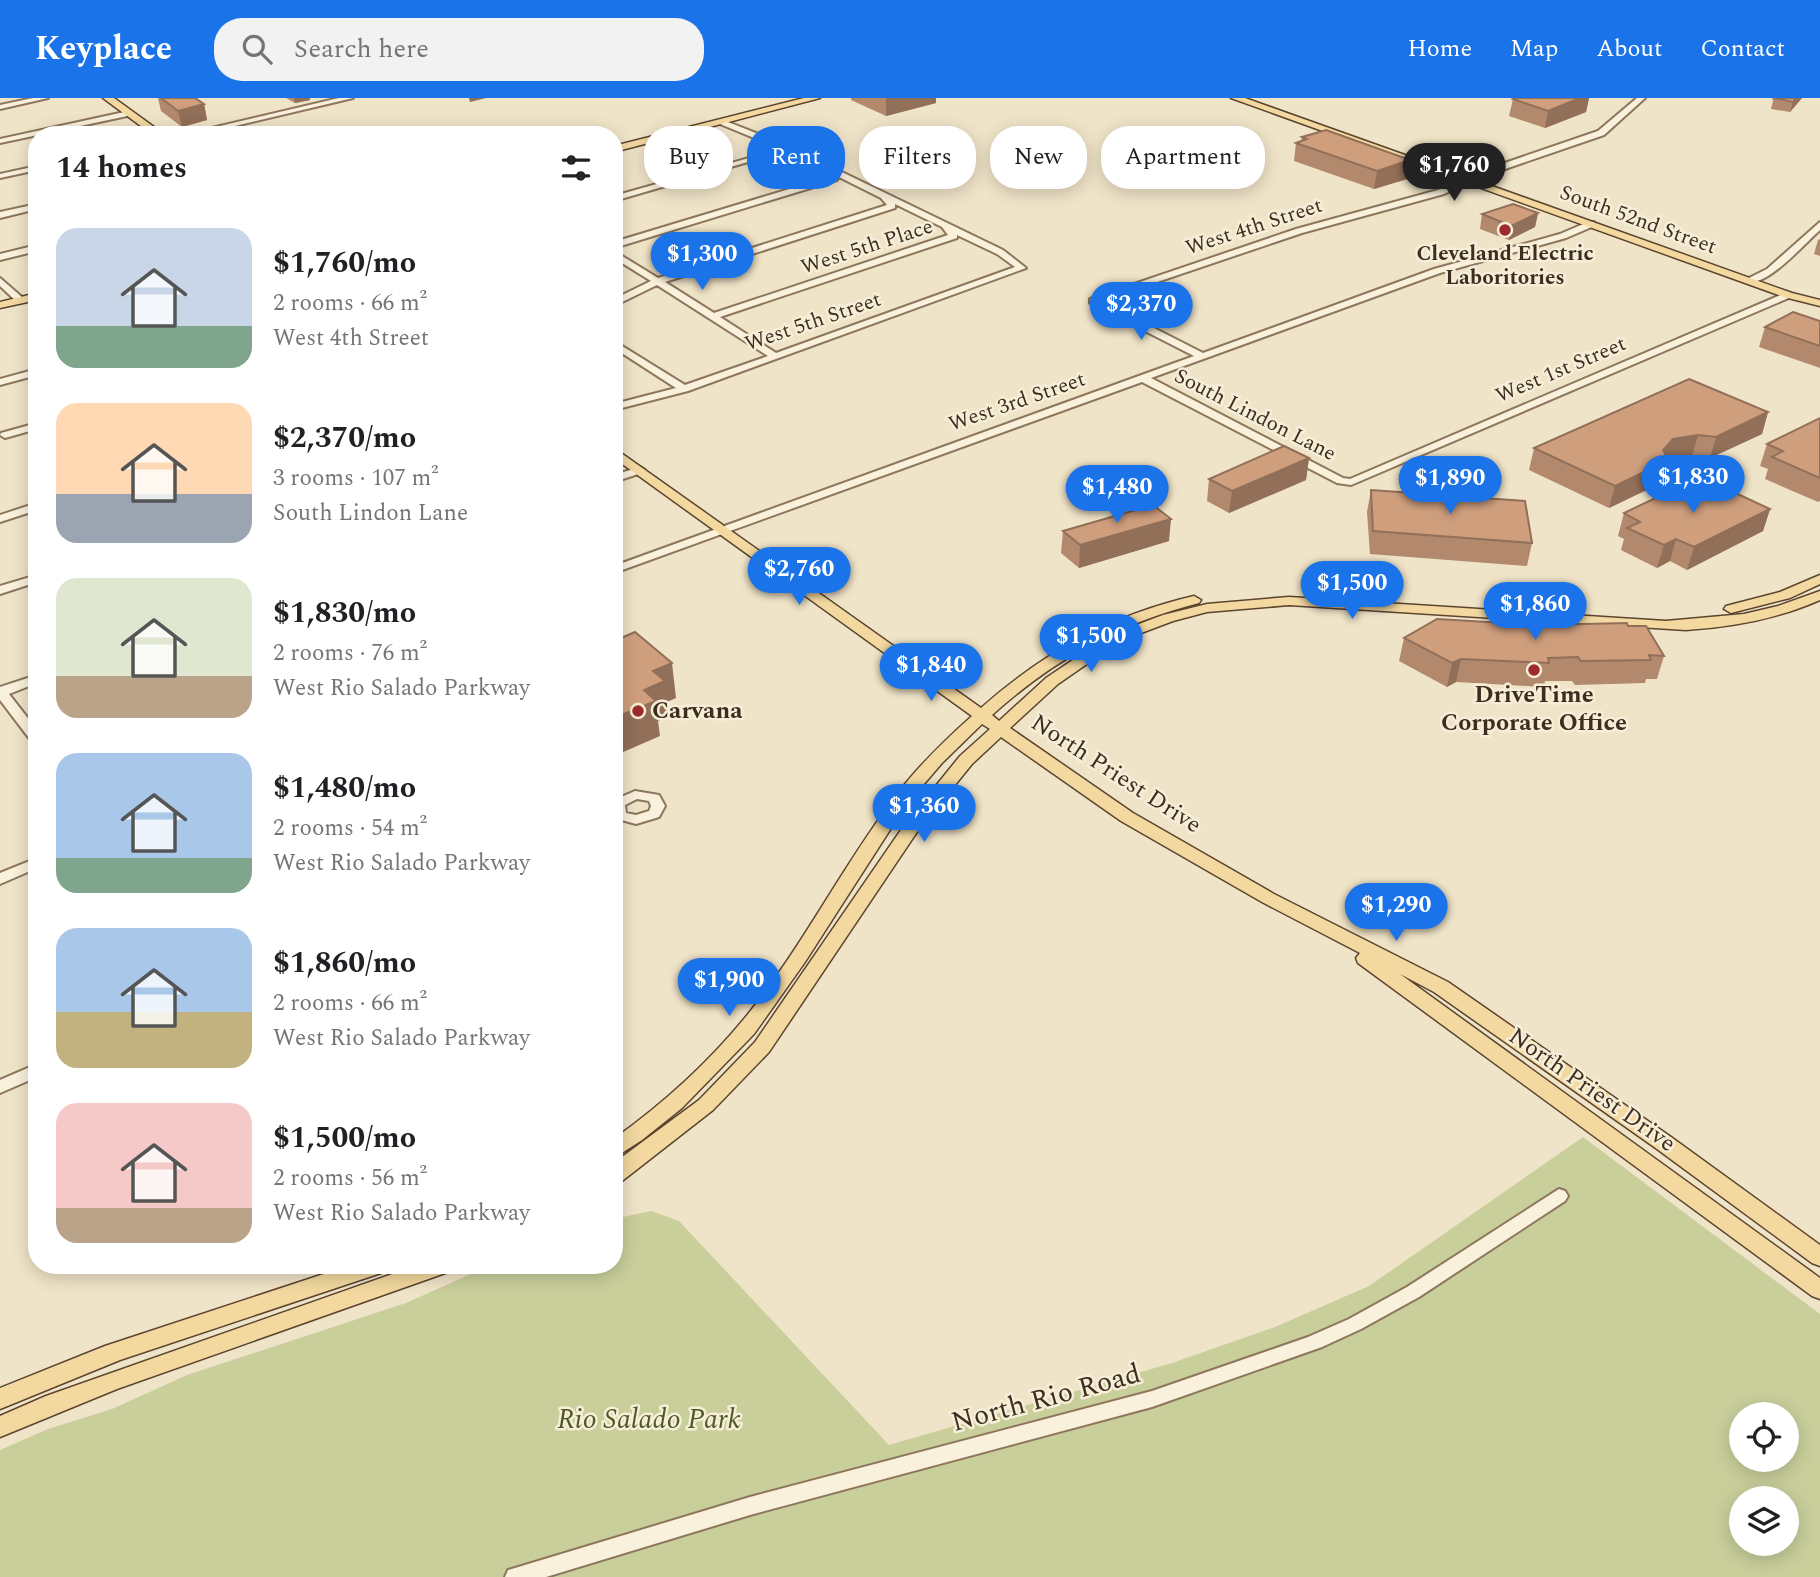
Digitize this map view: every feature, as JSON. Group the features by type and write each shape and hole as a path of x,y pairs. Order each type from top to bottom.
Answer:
{"main road":[{"path":"108,98 147,126"},
{"name":"South 52nd Street","path":"1236,98 1788,295"},
{"path":"623,147 809,99"},
{"path":"1788,295 1820,303"},
{"path":"1788,295 1820,309"},
{"path":"0,305 28,298"},
{"name":"North Priest Drive","path":"623,458 999,729 1127,817 1334,934 1441,987 1664,1143 1820,1257"},
{"path":"623,1143 692,1087 738,1039 799,957 900,801 942,754 981,716 1042,664 1074,643 1119,621 1158,607 1208,597 1275,591 1372,595 1676,620 1762,603 1820,579"},
{"path":"1182,614 1199,604 1275,591"},
{"path":"623,1168 706,1105 762,1047 926,808 956,771 1052,681 1100,646 1139,627 1182,614 1233,605 1289,601 1520,617 1676,620 1759,616 1820,595"},
{"path":"1520,617 1534,613 1590,613"},
{"name":"North Priest Drive","path":"1334,934 1418,1000 1654,1166 1820,1290"},
{"path":"0,1399 113,1353 352,1274"},
{"path":"0,1427 118,1377 342,1303 419,1274"},
{"path":"113,1353 118,1377"}],"street":[{"path":"0,107 44,98"},
{"path":"226,126 349,98"},
{"name":"West 4th Street","path":"1093,301 1298,231 1441,192 1601,133 1642,98"},
{"path":"69,126 129,113"},
{"path":"723,122 747,133"},
{"path":"0,141 28,135"},
{"path":"623,196 747,160"},
{"path":"0,176 28,170"},
{"path":"845,178 1000,252 1001,255"},
{"path":"845,183 954,236 1001,255"},
{"path":"623,242 798,189"},
{"path":"883,196 892,206"},
{"path":"623,299 659,281 892,206"},
{"path":"0,215 28,208"},
{"name":"West 3rd Street","path":"623,567 1437,271 1572,233 1591,223"},
{"path":"942,224 954,236"},
{"path":"1750,281 1770,271 1820,225"},
{"name":"West 5th Place","path":"711,317 954,236"},
{"path":"0,257 28,250"},
{"name":"West 5th Street","path":"623,405 684,389 1022,268 1001,255"},
{"path":"623,259 775,356"},
{"path":"0,281 19,300"},
{"name":"West 1st Street","path":"1351,482 1788,295"},
{"name":"South Lindon Lane","path":"1093,301 1202,356"},
{"path":"623,350 684,389"},
{"path":"0,382 28,374"},
{"name":"South Lindon Lane","path":"1143,378 1341,481 1351,482"},
{"path":"0,449 2,431 28,427"},
{"path":"623,476 640,470"},
{"path":"0,519 28,509"},
{"path":"0,590 28,581"},
{"path":"28,682 0,691 28,727"},
{"path":"0,879 28,866"},
{"path":"0,1087 28,1074"},
{"name":"North Rio Road","path":"515,1577 750,1506 1152,1399 1315,1342 1355,1324 1413,1292 1559,1196"}],"green space":[{"name":"Rio Salado Park","path":"1583,1137 1820,1314 1820,1577 0,1577 0,1450 48,1429 112,1409 187,1375 406,1303 471,1274 623,1274 623,1217 651,1211 679,1221 889,1445 1172,1363 1275,1327 1369,1286"}],"building":[{"path":"161,98 195,98 204,104 178,111"},
{"path":"1580,98 1548,111 1513,99"},
{"path":"1774,98 1796,98 1793,102"},
{"path":"1326,130 1410,160 1377,171 1296,143 1307,139 1302,137"},
{"path":"1513,204 1538,213 1511,226 1482,214"},
{"path":"1793,312 1820,321 1820,346 1765,327"},
{"path":"1689,379 1768,412 1716,437 1698,435 1673,439 1663,450 1669,460 1615,486 1534,448"},
{"path":"1820,418 1820,478 1772,457 1783,451 1767,444"},
{"path":"1284,446 1309,458 1232,491 1209,479"},
{"path":"1687,483 1704,491 1716,484 1770,509 1694,547 1676,539 1664,545 1627,528 1640,522 1624,513"},
{"path":"1371,490 1525,501 1532,543 1373,531"},
{"path":"1153,505 1171,519 1080,545 1063,531"},
{"path":"1437,619 1538,625 1627,623 1628,626 1646,626 1664,656 1649,655 1651,660 1581,661 1578,657 1548,658 1549,663 1461,659 1452,663 1404,638"},
{"path":"635,632 672,663 653,671 665,681 644,690 656,701 623,714 623,637"}],"place":[{"name":"Cleveland Electric Laboritories","path":"1505,230"},
{"name":"DriveTime Corporate Office","path":"1534,670"},
{"name":"Carvana","path":"638,711"}]}
